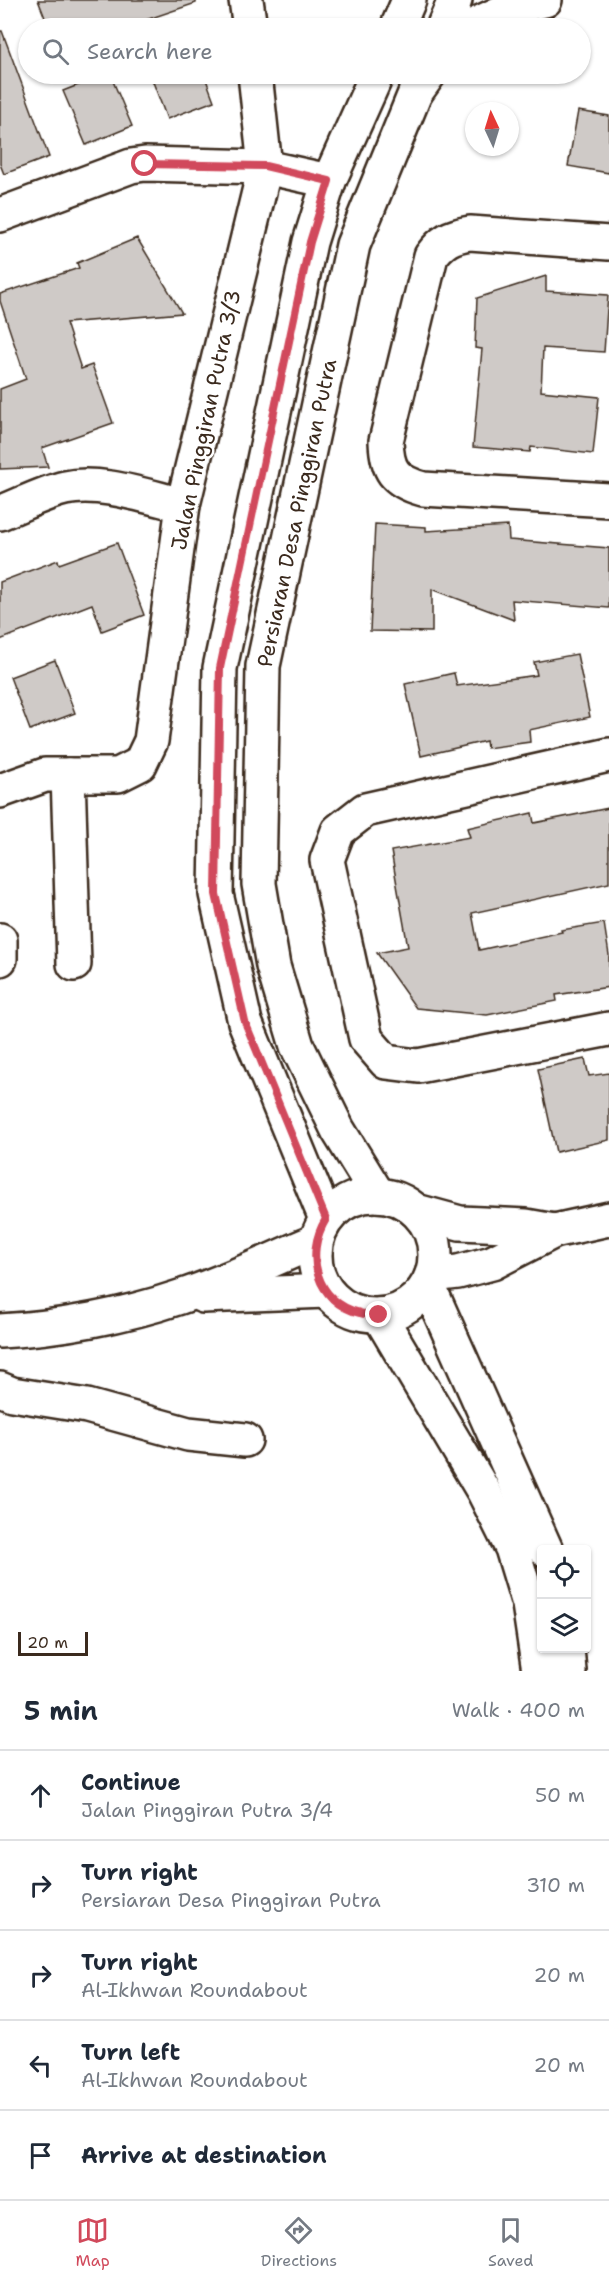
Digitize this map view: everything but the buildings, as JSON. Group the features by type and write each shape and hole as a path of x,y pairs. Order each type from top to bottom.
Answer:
{"street":[{"path":"246,0 249,18"},
{"path":"401,18 409,0"},
{"path":"447,18 455,0"},
{"path":"490,18 513,7 545,0"},
{"name":"Jalan Pinggiran Putra 3/3","path":"0,791 45,775 118,775 140,764 151,741 183,505 265,166 256,84"},
{"name":"Persiaran Desa Pinggiran Putra","path":"321,1230 245,1022 216,894 220,668 310,242 329,181 373,84"},
{"name":"Persiaran Desa Pinggiran Putra","path":"378,1195 338,1130 297,1046 273,966 259,884 263,666 353,244 420,84"},
{"path":"0,215 131,166 145,164 265,166 329,181"},
{"path":"609,243 470,232 452,236 440,245 430,256 386,441 387,459 393,474 406,484 423,489 609,500"},
{"path":"0,513 64,488 80,486 98,487 183,505"},
{"path":"609,755 365,810 338,831 327,860 366,1039 386,1062 418,1066 609,1029"},
{"path":"68,775 74,964"},
{"path":"0,940 0,959"},
{"path":"378,1195 399,1199 416,1211 427,1225 434,1240 435,1257 430,1280 415,1300 398,1311 379,1315 359,1313 341,1305 326,1292 318,1276 314,1258 321,1230 336,1208 349,1200 378,1195"},
{"path":"416,1211 459,1223 526,1226 554,1231"},
{"path":"430,1280 492,1263 554,1231 609,1219"},
{"path":"0,1331 26,1330 98,1319 180,1297 321,1230"},
{"path":"430,1280 544,1545"},
{"path":"180,1297 326,1292"},
{"path":"379,1315 484,1492 512,1548 529,1604 539,1671"},
{"path":"0,1389 12,1394 87,1406 188,1434 245,1440"},
{"path":"567,1653 569,1671"}],"route":[{"path":"145,164 265,166 329,181 310,242 220,668 216,894 245,1022 326,1219 316,1241 314,1258 318,1276 326,1292 341,1305 359,1313 379,1315"}]}
